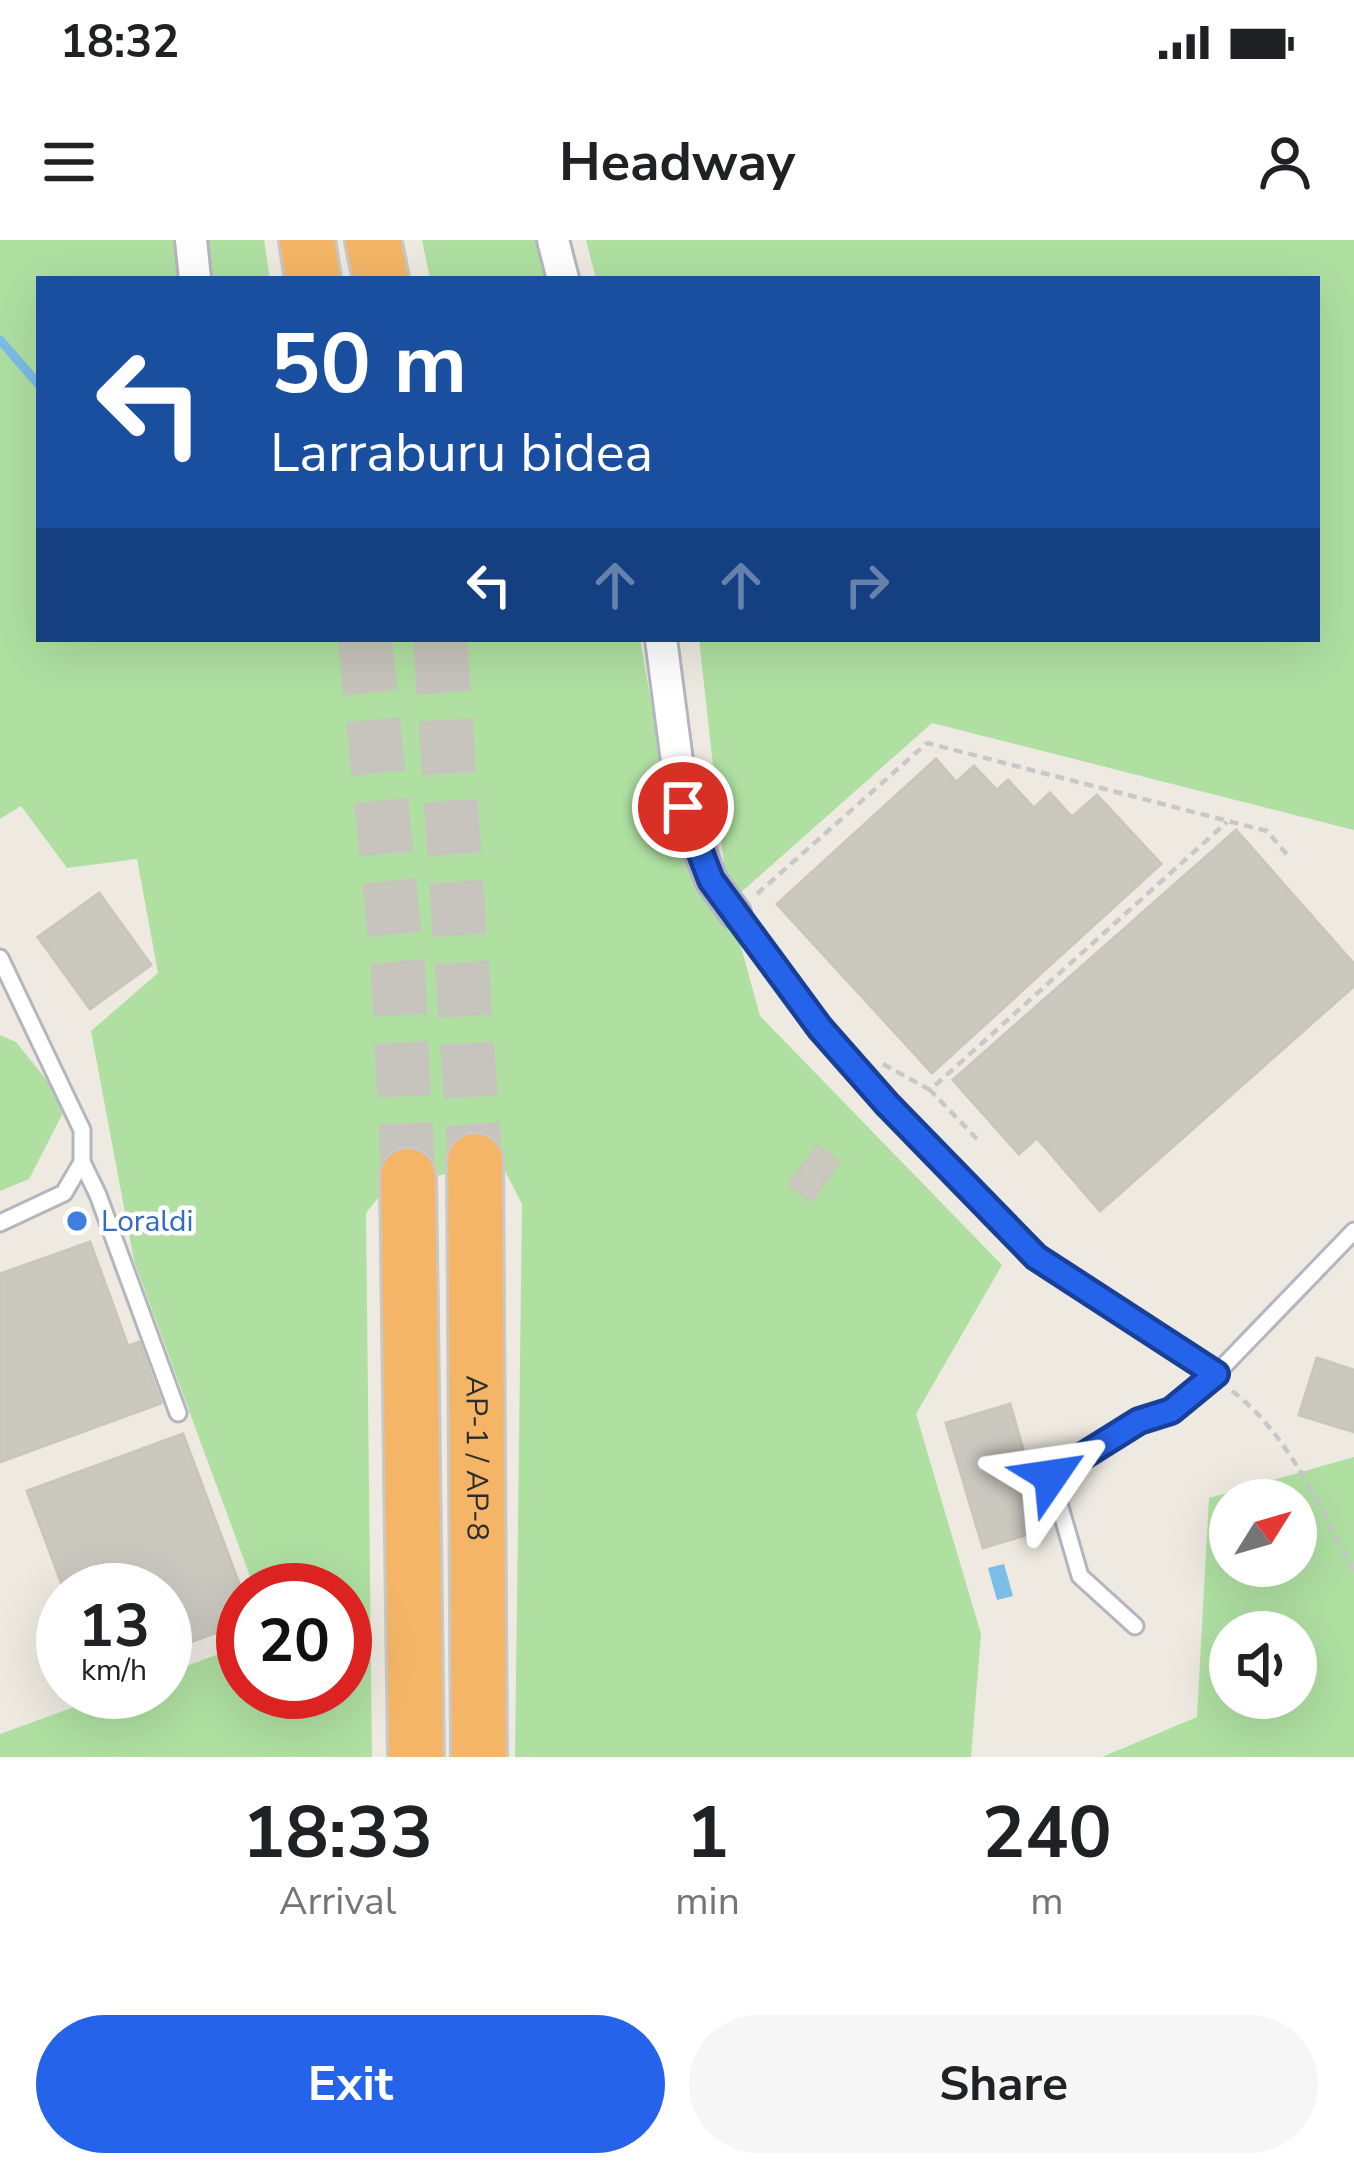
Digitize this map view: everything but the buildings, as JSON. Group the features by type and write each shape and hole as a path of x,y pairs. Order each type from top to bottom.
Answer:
{"highway":[{"path":"307,240 313,276"},
{"path":"373,240 380,276"},
{"name":"AP-1 / AP-8","path":"475,1161 478,1757"},
{"path":"408,1176 416,1757"},
{"path":"383,1757 383,1711 414,1656"}],"street":[{"path":"191,240 195,276"},
{"path":"553,240 562,276"},
{"path":"661,642 683,807 711,880 735,913"}],"lane":[{"path":"735,913 820,1028 1036,1257 1216,1374"},
{"path":"0,958 82,1130 82,1162 178,1413"},
{"path":"0,1223 64,1193 82,1162"},
{"path":"1135,1626 1080,1576 1051,1476 1139,1421 1171,1411 1216,1374 1354,1231"}],"path":[{"path":"735,913 928,743 1267,831 1289,856"},
{"path":"977,1139 930,1090 1227,822"},
{"path":"1216,1374 1283,1447 1354,1572"}],"green space":[{"path":"0,240 264,240 270,276 36,276 36,642 641,642 676,844 728,901 699,642 1320,642 1320,276 595,276 586,240 1354,240 1354,830 932,723 729,903 760,1016 1002,1265 916,1414 981,1634 971,1757 515,1757 522,1204 501,1163 426,1178 393,1179 366,1213 370,1563 245,1563 134,1261 91,1031 158,973 137,859 67,868 21,806 0,819"},
{"path":"422,240 537,240 546,276 429,276"},
{"path":"0,1035 16,1042 67,1105 29,1179 0,1191"},
{"path":"1354,1457 1354,1757 1102,1757 1197,1717 1209,1498 1209,1587 1317,1587 1317,1479 1276,1479"},
{"path":"216,1655 216,1719 372,1719 372,1757 0,1757 0,1734 41,1719 192,1719 192,1664"}],"water":[{"path":"1004,1564 1013,1596 997,1600 988,1568"}],"waterway":[{"path":"0,340 36,382"}],"tunnel":[{"path":"365,642 398,970 408,1176"},
{"path":"440,642 475,1161"}],"place":[{"name":"Loraldi","path":"77,1221"}],"route":[{"path":"683,807 711,880 820,1028 887,1104 1036,1257 1216,1374 1171,1411 1139,1421 1051,1476"}]}
